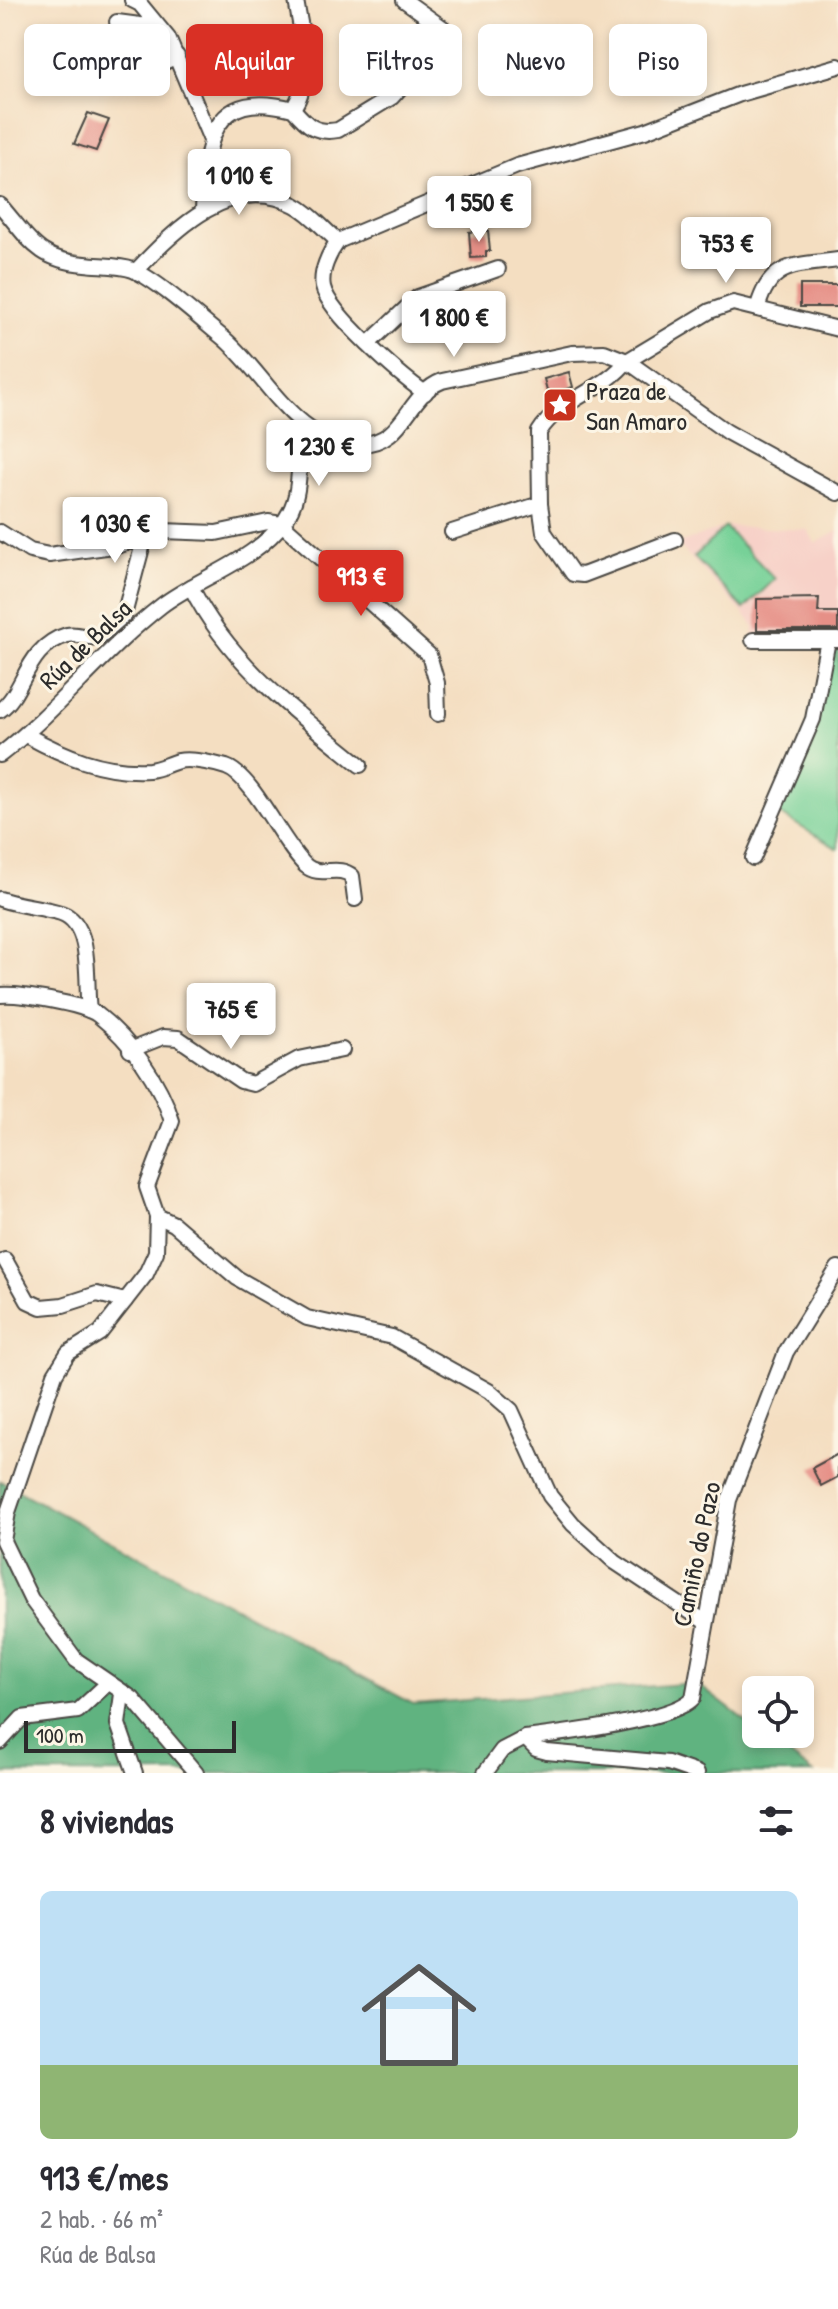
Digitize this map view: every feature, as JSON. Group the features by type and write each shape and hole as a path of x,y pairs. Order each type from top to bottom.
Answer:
{"street":[{"path":"132,0 140,4 153,24"},
{"path":"293,109 304,91 308,74 296,0"},
{"path":"203,210 211,140 230,110 240,104 293,109 311,129 338,130 403,88 434,50 449,39 443,28 404,0"},
{"path":"117,22 132,24"},
{"path":"170,42 211,140"},
{"path":"170,59 177,56"},
{"path":"425,393 395,371 329,300 322,283 328,258 338,241 517,166 645,131 740,94 838,66"},
{"path":"136,271 203,210 234,199 269,196 299,207 338,241"},
{"path":"0,205 29,242 49,257 136,271 240,352 296,419 342,442 379,442 395,432 425,393 442,381 588,351 604,352 627,361 727,432 838,493"},
{"path":"758,306 764,285 776,273 790,267 838,260"},
{"path":"368,344 418,297 498,269"},
{"path":"675,540 583,575 573,574 544,532 540,504 539,432 544,425 574,398 620,369 627,361 723,305 758,306 838,329"},
{"name":"Rúa de Balsa","path":"0,755 26,735 162,605 256,547 282,524 298,497 302,444 309,428"},
{"path":"452,532 540,504"},
{"path":"0,532 30,551 49,555 144,540 162,531 228,533 268,522 282,524 429,655 437,683 438,714"},
{"path":"91,639 122,621 144,540"},
{"path":"191,587 220,636 244,665 360,765"},
{"path":"0,710 13,696 26,667 67,635 100,643 117,639 121,642"},
{"path":"753,640 833,640 813,719 753,858"},
{"path":"26,735 106,768 150,770 184,760 231,769 246,780 271,822 309,868 321,872 340,870 352,876 355,899"},
{"path":"0,899 61,913 73,922 84,945 89,1010"},
{"path":"0,995 97,1014 156,1082 172,1121 147,1187 157,1216 156,1252 146,1274 100,1333 68,1353 55,1374 4,1512 3,1541 31,1599 76,1660 133,1699 196,1773"},
{"path":"130,1050 163,1037 178,1038 241,1081 253,1084 299,1059 342,1050"},
{"path":"157,1216 174,1224 237,1278 307,1318 392,1337 489,1391 511,1410 550,1496 566,1517 615,1562 704,1621"},
{"path":"5,1260 28,1301 41,1307 63,1305 97,1294 125,1301"},
{"name":"Camiño do Pazo","path":"525,1738 663,1715 687,1706 696,1686 704,1621 721,1555 729,1500 763,1404 786,1352 838,1268"},
{"path":"0,1742 22,1718 78,1711 87,1706 107,1684"},
{"path":"122,1694 118,1724 135,1773"},
{"path":"485,1773 502,1750 525,1738 536,1749 547,1752 668,1763 697,1773"}],"shaded area":[{"path":"727,526 808,530 815,543 838,531 838,636 753,637 754,625 678,544"}],"green space":[{"path":"725,527 775,579 744,609 694,557"},
{"path":"833,648 838,648 838,849 778,813"},
{"path":"0,1481 413,1704 696,1683 742,1718 742,1748 780,1748 813,1773 0,1773"}],"building":[{"path":"88,113 109,120 96,151 74,144"},
{"path":"488,230 490,251 486,251 486,257 471,258 469,232"},
{"path":"800,285 838,285 838,307 800,307"},
{"path":"569,372 573,387 548,394 544,379"},
{"path":"819,598 818,612 838,612 838,630 757,630 757,599"},
{"path":"838,1454 838,1477 821,1486 812,1468"}],"place":[{"name":"Praza de San Amaro","path":"560,405"}]}
